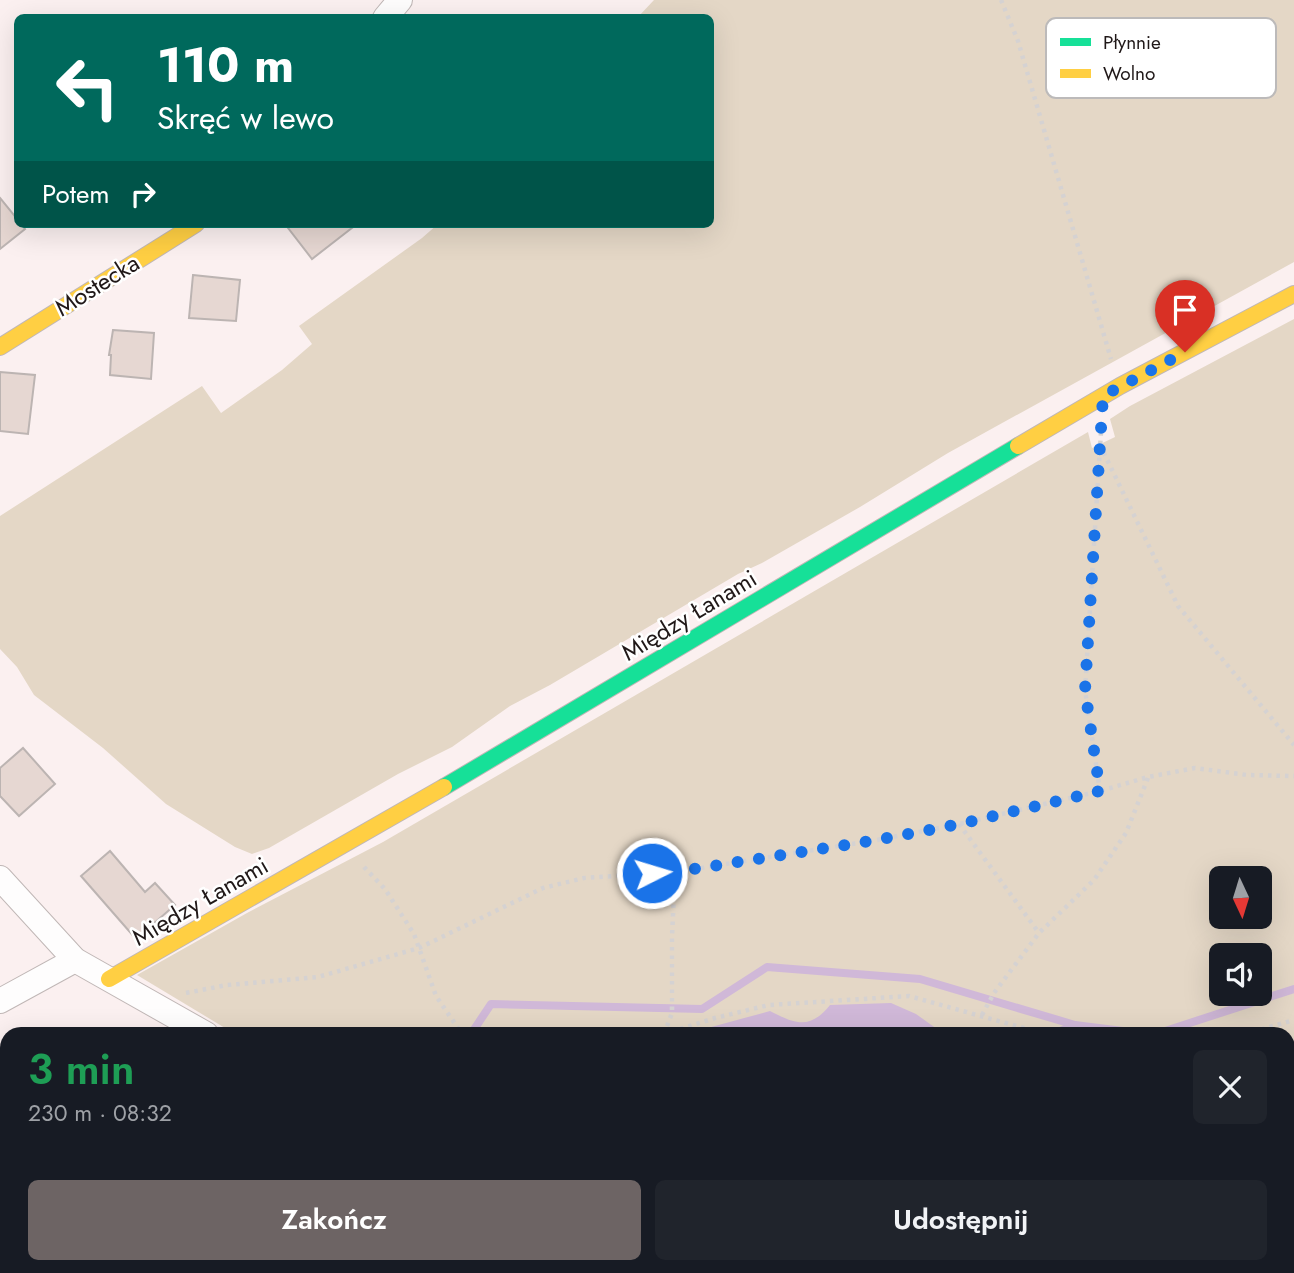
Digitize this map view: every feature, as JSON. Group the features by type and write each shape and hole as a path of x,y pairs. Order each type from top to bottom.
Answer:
{"street":[{"path":"388,14 400,0"},
{"name":"Mostecka","path":"5,335 189,228"},
{"name":"Między Łanami","path":"109,979 344,846 1120,386 1294,294"},
{"path":"0,878 75,960 193,1027"},
{"path":"0,1001 75,960"}],"path":[{"path":"1001,0 1017,41 1120,386"},
{"path":"1100,791 1085,690 1103,396"},
{"path":"1100,445 1178,606 1294,744"},
{"path":"161,1010 170,997 227,985 318,977 419,948 543,887 584,878 675,872 877,840 960,824 1195,768 1247,775 1294,776"},
{"path":"982,1015 994,993 1039,933 1094,880 1126,833 1148,778"},
{"path":"960,824 1039,933"},
{"path":"344,846 385,889 414,934 436,996 457,1027"},
{"path":"667,1027 672,1013 675,872"},
{"path":"686,1027 769,1004 909,996 1021,1027"},
{"path":"1270,1027 1294,1020"}],"shaded area":[{"path":"654,0 1294,0 1294,262 948,453 860,507 510,706 452,747 398,774 269,848 252,854 235,847 166,804 103,748 34,695 17,667 0,649 0,516 202,386 221,413 282,370 312,344 299,326 433,228 714,228 714,14 641,14"},
{"path":"1294,319 1294,1027 223,1027 137,975 247,913 383,842 1088,432 1092,448 1115,437 1110,419"},
{"path":"891,1003 916,1014 934,1027 711,1027 770,1011 787,1019 809,1021 823,1013 830,1005"}],"building":[{"path":"0,198 14,215 14,228 25,229 0,249"},
{"path":"288,228 352,228 312,259"},
{"path":"193,275 240,280 236,321 189,318"},
{"path":"113,330 154,333 151,379 110,375 109,355"},
{"path":"0,372 35,375 28,434 0,431"},
{"path":"23,748 55,784 19,816 0,796 0,768"},
{"path":"110,851 145,892 155,883 175,905 136,939 81,876"}],"waterway":[{"path":"476,1027 491,1004 702,1009 767,967 920,979 1075,1025"},
{"path":"1177,1027 1294,989"},
{"path":"1070,1027 1091,1027"}],"traffic: fast":[{"path":"444,787 1018,446"}],"traffic: slow":[{"path":"0,347 190,228"},
{"path":"1018,446 1120,386 1294,294"},
{"path":"109,979 444,787"}],"route":[{"path":"652,873 675,872 877,840 960,824 1100,791 1085,690 1103,396 1185,352"}]}
